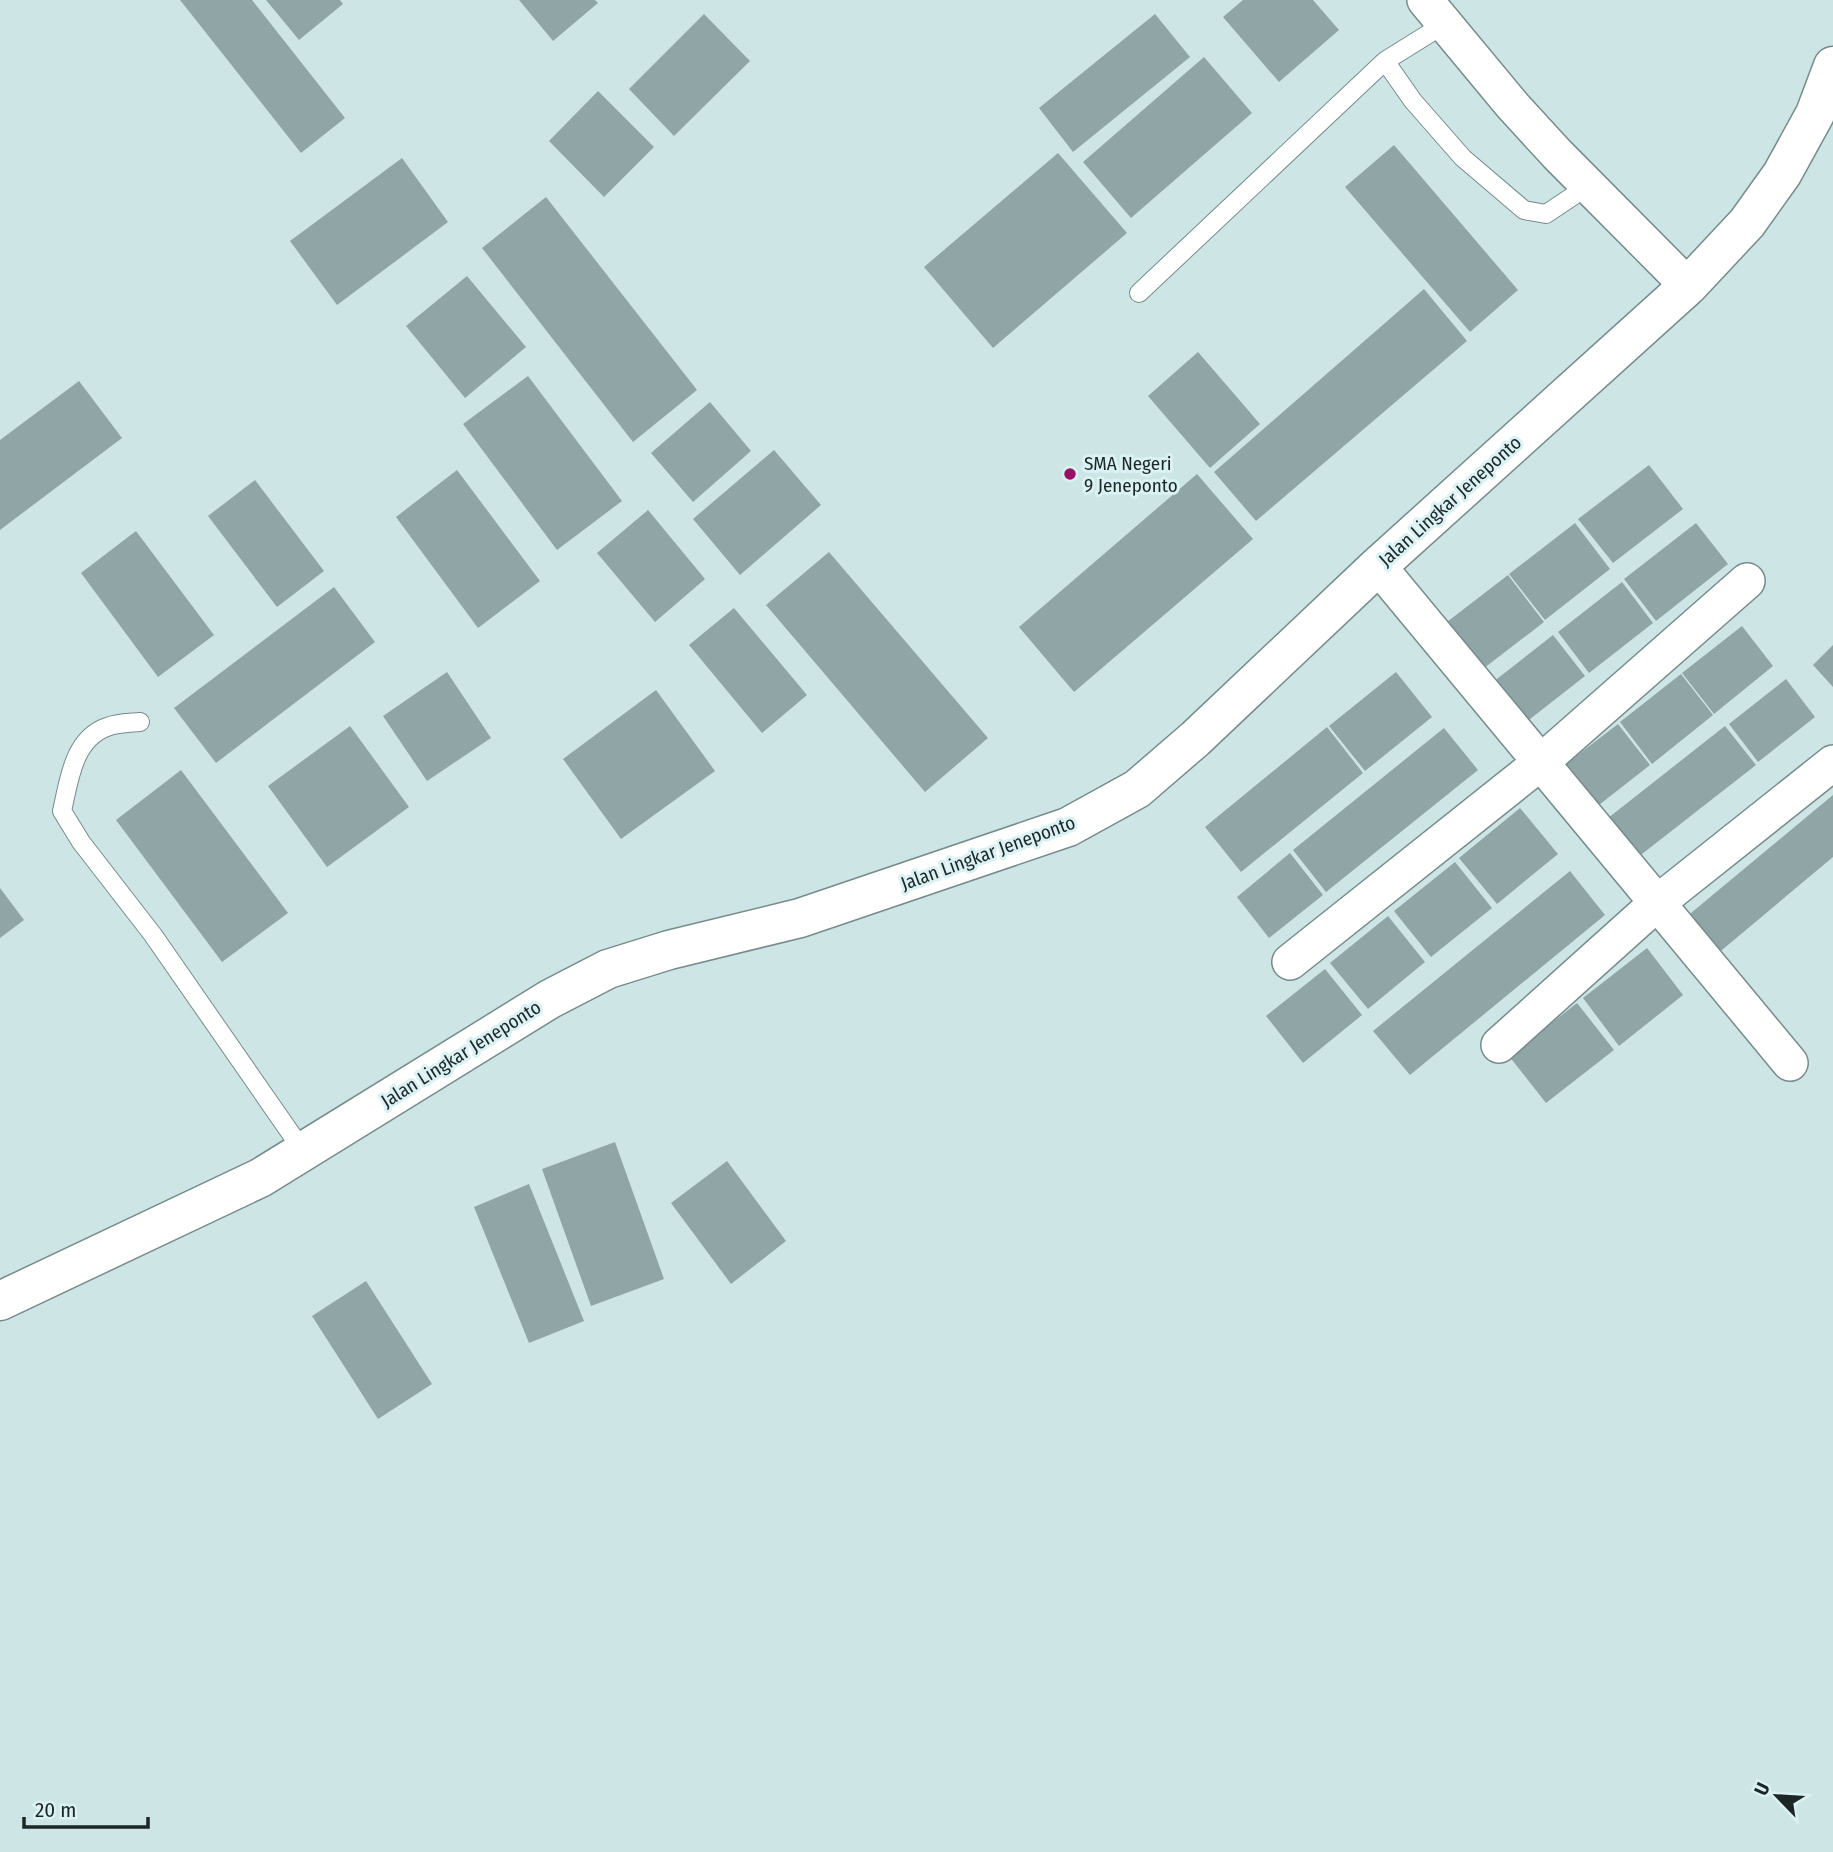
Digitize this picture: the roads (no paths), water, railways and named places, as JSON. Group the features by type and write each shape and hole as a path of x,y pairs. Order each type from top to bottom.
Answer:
{"main road":[{"name":"Jalan Lingkar Jeneponto","path":"0,1301 260,1178 550,999 608,969 669,950 800,918 1068,827 1137,789 1195,739 1378,566 1688,286 1747,223 1782,174 1815,114 1833,66"}],"street":[{"path":"1436,12 1513,106 1688,286"},
{"path":"1378,566 1790,1063"},
{"path":"1290,962 1541,763 1747,581"},
{"path":"1499,1045 1657,903 1833,764"}],"lane":[{"path":"1139,293 1436,12"},
{"path":"1385,61 1413,102 1464,158 1524,210 1546,214 1588,186"},
{"path":"140,722 106,727 87,741 75,757 62,811 81,842 153,935 303,1151"}],"place":[{"name":"SMA Negeri 9 Jeneponto","path":"1070,474"}]}
